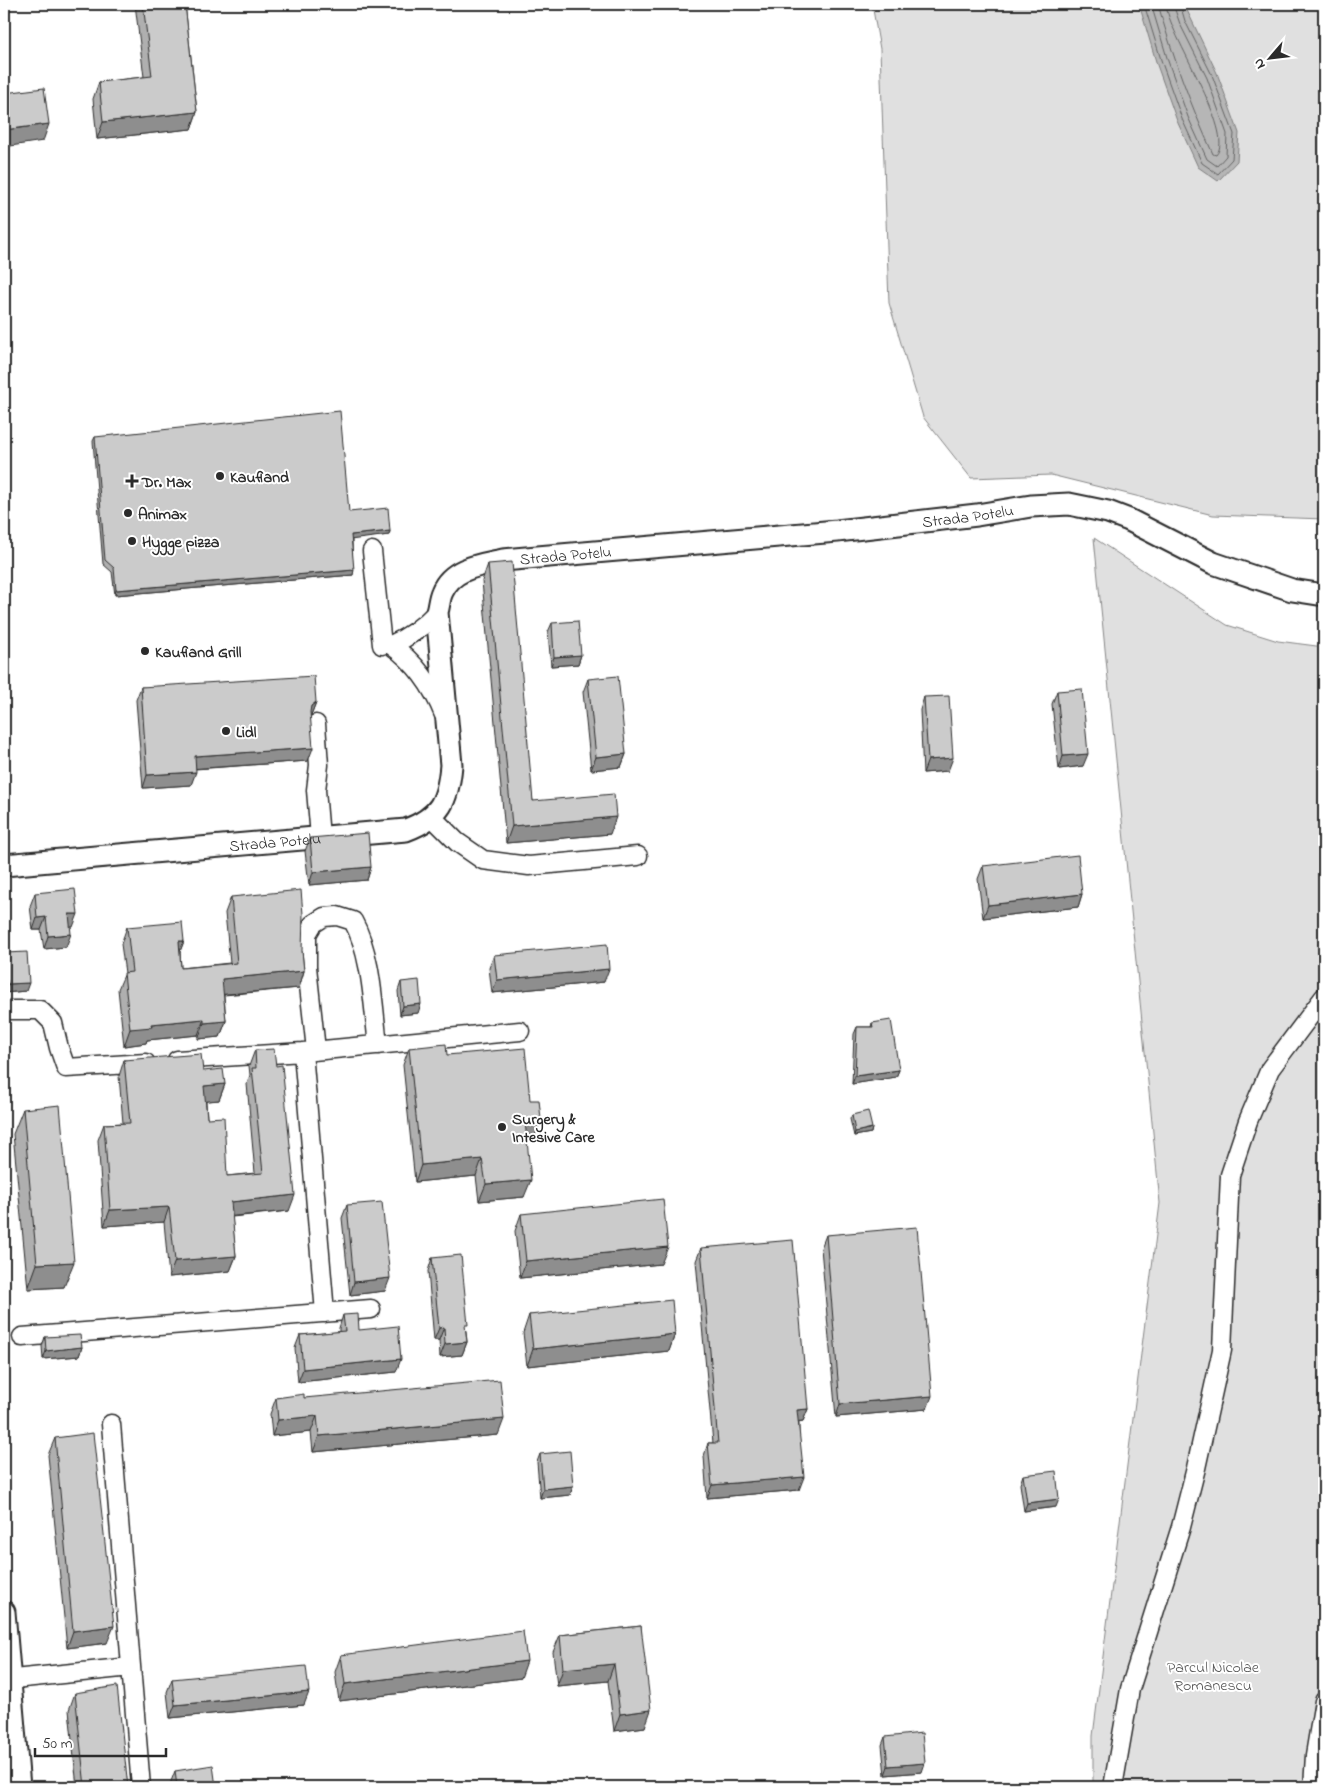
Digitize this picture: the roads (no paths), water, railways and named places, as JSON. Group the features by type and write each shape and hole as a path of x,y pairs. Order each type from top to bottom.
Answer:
{"main road":[{"name":"Strada Potelu","path":"16,862 406,830 418,825 431,816 442,804 449,787 451,765 437,612 442,592 450,579 460,571 503,560 837,531 977,515 1031,506 1069,504 1108,512 1129,520 1213,563 1292,590 1324,595"},
{"path":"4,852 16,862"},
{"path":"4,1612 10,1758 19,1787"}],"street":[{"path":"372,550 382,645"},
{"path":"437,612 428,622 407,638 391,645 406,656 429,685 448,726"},
{"path":"316,724 319,765 316,790 320,837"},
{"path":"431,816 457,842 483,860 529,866 638,856"},
{"path":"324,1313 309,1051 307,934 313,924 324,917 337,916 353,921 359,933 365,951 378,1045"},
{"path":"1113,1787 1130,1689 1180,1527 1196,1468 1222,1350 1230,1175 1248,1122 1270,1069 1324,997"},
{"path":"4,1010 40,1010 53,1023 66,1068 309,1051 520,1031"},
{"path":"22,1337 371,1309"},
{"path":"111,1424 140,1787"},
{"path":"7,1679 131,1666"},
{"path":"1314,1787 1315,1755 1324,1701"}],"water":[{"path":"1139,4 1184,4 1217,73 1239,133 1237,161 1218,181 1198,167 1177,121 1157,65"}],"place":[{"name":"Kaufland","path":"220,476"},
{"name":"Dr. Max","path":"132,481"},
{"name":"Animax","path":"128,513"},
{"name":"Hygge pizza","path":"132,541"},
{"name":"Kaufland Grill","path":"145,651"},
{"name":"Lidl","path":"226,731"},
{"name":"Surgery & Intesive Care","path":"502,1127"}],"park label":[{"name":"Parcul Nicolae Romanescu","path":"1213,1675"}]}
